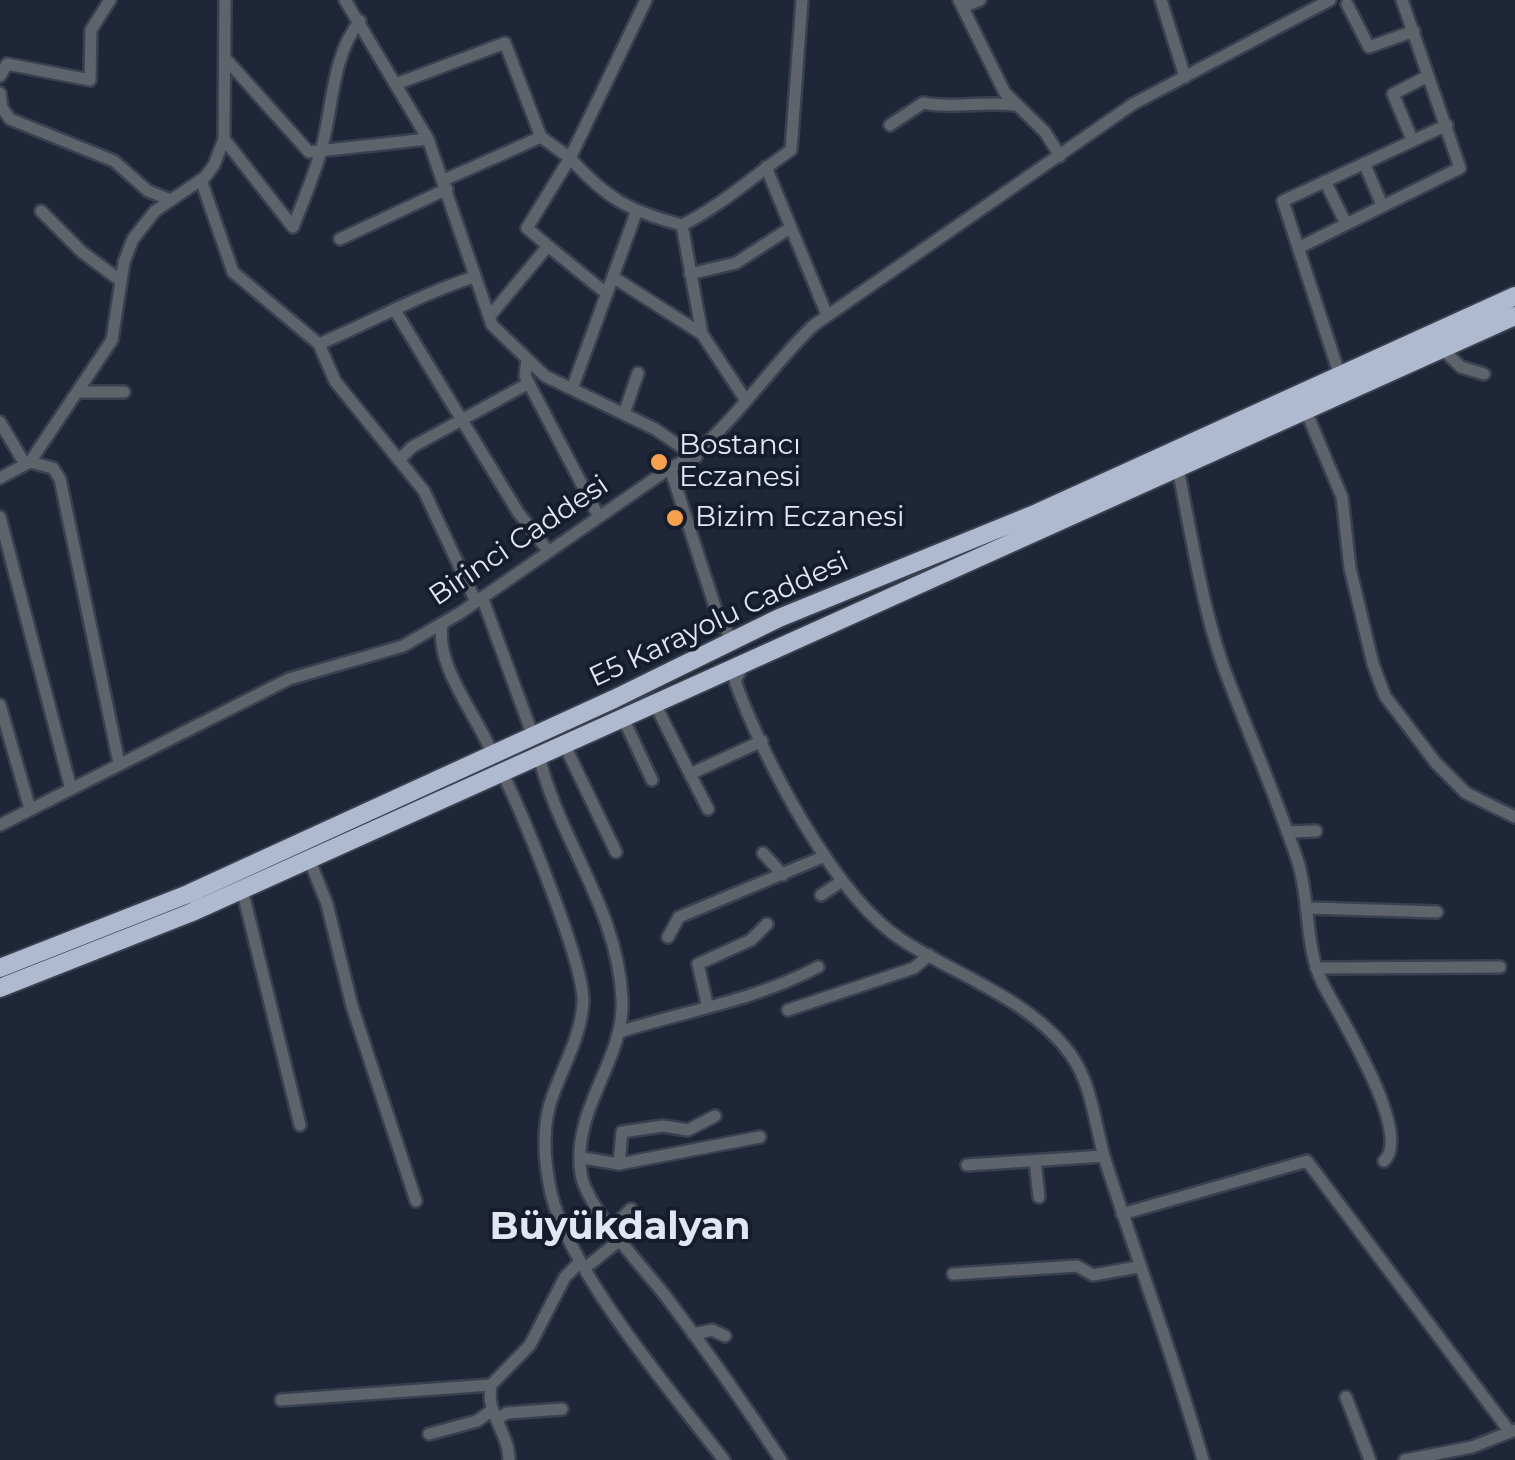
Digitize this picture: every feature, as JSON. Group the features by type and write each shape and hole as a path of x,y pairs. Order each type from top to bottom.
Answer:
{"highway":[{"name":"E5 Karayolu Caddesi","path":"0,968 188,894 730,642 1037,512 1515,296"},
{"name":"E5 Karayolu Caddesi","path":"0,988 242,890 1515,316"},
{"path":"730,642 748,662"},
{"path":"726,672 730,642"}],"street":[{"path":"0,76 7,64 90,80 91,30 110,0"},
{"path":"0,478 28,463 112,340 121,281 133,239 154,211 202,180 214,165 224,138 225,0"},
{"path":"345,0 428,138 488,318 545,376 624,414 696,457"},
{"path":"607,294 526,228 570,158 646,0"},
{"path":"396,84 505,43 541,137 570,158 602,194 636,213 682,225 705,214 722,196 790,150 802,0"},
{"path":"980,0 961,4 1014,105 1044,132 1060,156"},
{"path":"1161,0 1185,77"},
{"name":"Birinci Caddesi","path":"0,825 289,679 389,651 442,624 670,468 696,457 778,357 827,316 1133,104 1329,0"},
{"path":"1300,247 1460,168 1402,0"},
{"path":"1348,4 1369,48 1414,32"},
{"path":"224,138 293,227 321,151 337,73 350,33 360,21"},
{"path":"225,57 309,152 428,138"},
{"path":"1412,140 1393,94 1428,76"},
{"path":"0,93 2,108 10,119 114,162 148,191 171,200"},
{"path":"890,125 923,103 946,108 988,102 1014,105"},
{"path":"1340,376 1283,201 1446,125"},
{"path":"340,239 541,137"},
{"path":"1364,163 1382,205"},
{"path":"766,167 827,316"},
{"path":"202,180 233,272 320,344 335,380 424,491 479,600 533,736"},
{"path":"1325,181 1346,222"},
{"path":"41,211 82,252 121,281"},
{"path":"572,389 636,213"},
{"path":"682,225 702,334 744,399"},
{"path":"690,274 736,263 790,228"},
{"path":"488,318 548,246"},
{"path":"320,344 396,312 440,288 474,277"},
{"path":"613,277 702,334"},
{"path":"396,312 548,552"},
{"path":"1442,349 1461,367 1484,374"},
{"path":"527,360 529,384 599,517"},
{"path":"624,414 638,373"},
{"path":"399,460 461,418 529,384"},
{"path":"78,392 124,392"},
{"path":"1306,411 1342,497 1350,568 1372,664 1385,696 1436,763 1466,793 1515,817"},
{"path":"0,422 28,463 54,468 60,479 119,764"},
{"path":"670,468 730,642"},
{"path":"1178,469 1229,683 1286,812 1287,832 1309,908 1316,968 1368,1064 1391,1132 1392,1145 1384,1161"},
{"path":"0,516 70,788"},
{"path":"442,624 439,639 445,661 493,754"},
{"path":"748,662 735,681 747,696 762,741 825,856 871,918 1040,1024 1072,1056 1088,1090 1138,1266 1203,1460"},
{"path":"654,704 708,809"},
{"path":"0,705 30,810"},
{"path":"623,718 652,780"},
{"path":"690,774 762,741"},
{"path":"564,744 616,852"},
{"path":"539,756 547,790 598,892 622,996 620,1032 584,1113 581,1173 588,1192 620,1240 693,1334 782,1460"},
{"path":"502,772 524,818 583,998 577,1039 551,1099 544,1145 552,1196 582,1265 724,1460"},
{"path":"1287,832 1316,831"},
{"path":"764,853 783,875"},
{"path":"668,936 679,917 825,856"},
{"path":"309,860 328,904 352,1006 416,1201"},
{"path":"822,895 842,881"},
{"path":"242,890 300,1125"},
{"path":"1309,908 1437,912"},
{"path":"707,1004 698,964 750,940 767,924"},
{"path":"788,1010 914,968 928,955"},
{"path":"1316,968 1500,966"},
{"path":"620,1032 707,1004 727,1006 818,967"},
{"path":"620,1164 622,1132 663,1126 688,1130 715,1116"},
{"path":"582,1158 620,1164 760,1137"},
{"path":"967,1166 1104,1156"},
{"path":"1035,1161 1040,1197"},
{"path":"1122,1214 1306,1161 1513,1431 1472,1447 1405,1460"},
{"path":"612,1228 630,1210"},
{"path":"281,1400 490,1385 530,1345 565,1277 620,1240"},
{"path":"954,1274 1067,1266 1093,1276 1138,1266"},
{"path":"693,1334 712,1330 724,1336"},
{"path":"490,1385 494,1415 509,1448 510,1460"},
{"path":"1346,1397 1370,1460"},
{"path":"429,1434 494,1415 562,1410"}],"place":[{"name":"Bostancı Eczanesi","path":"659,462"},
{"name":"Bizim Eczanesi","path":"675,518"}],"district":[{"name":"Büyükdalyan","path":"620,1228"}]}
